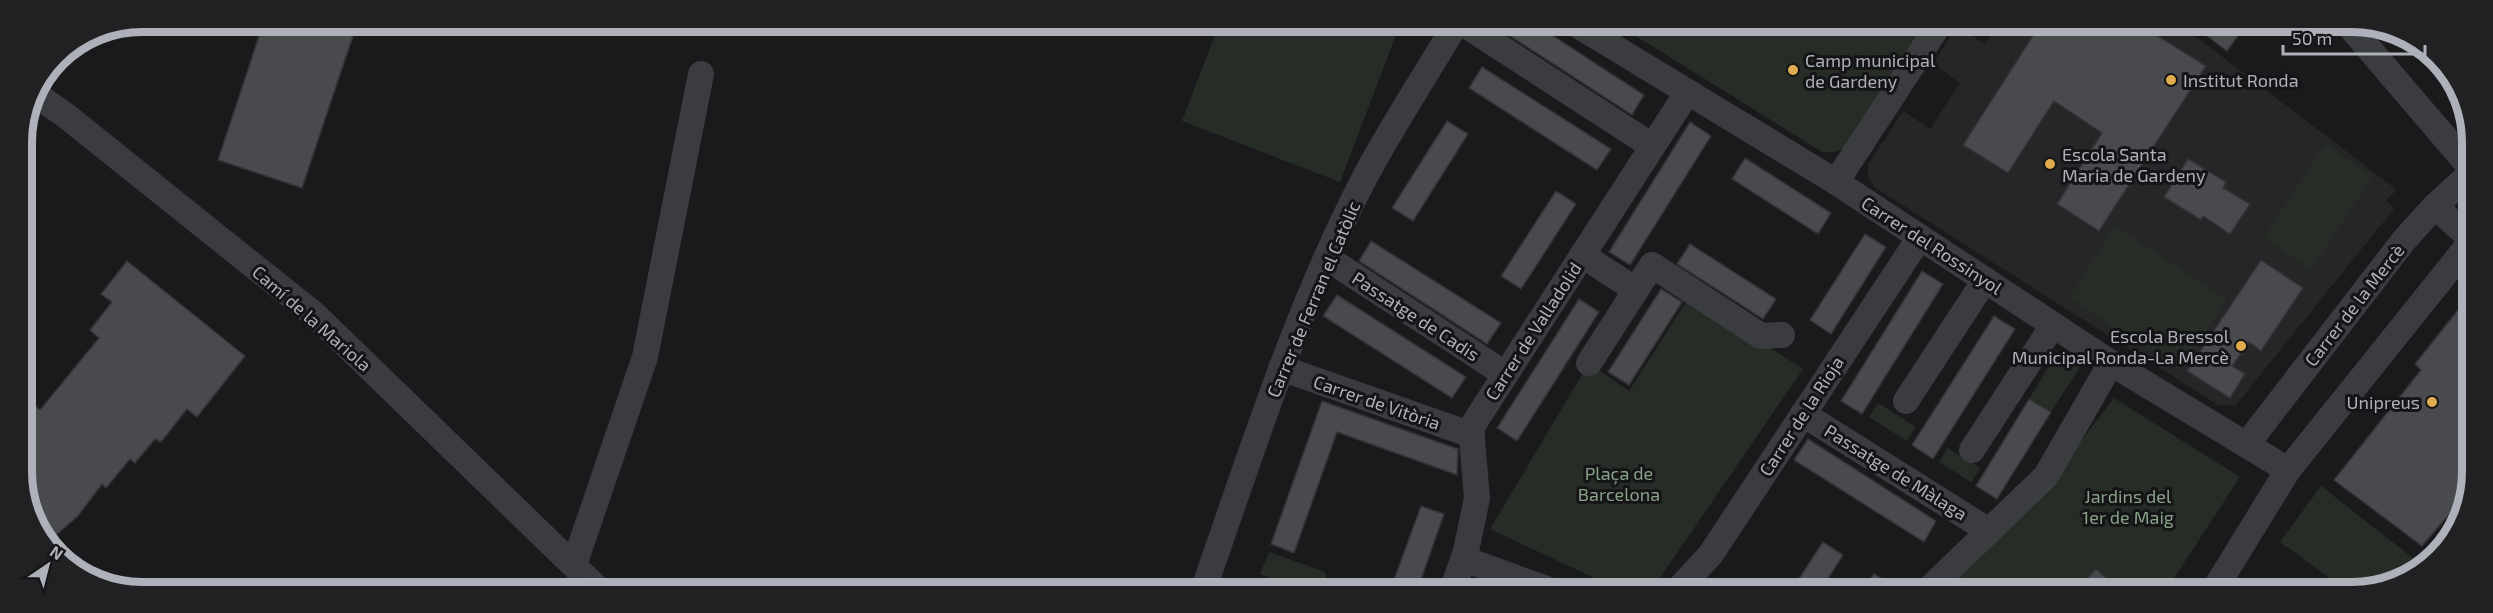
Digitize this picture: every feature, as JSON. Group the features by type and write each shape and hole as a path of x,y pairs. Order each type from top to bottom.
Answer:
{"street":[{"name":"Carrer de Ferran el Catòlic","path":"1206,582 1281,368 1327,258 1366,176 1453,32"},
{"path":"1475,32 1652,146"},
{"name":"Carrer del Rossinyol","path":"1590,32 1836,182 2111,363 2288,470"},
{"path":"1836,182 1934,32"},
{"path":"2366,33 2462,156"},
{"path":"574,565 645,357 701,74"},
{"name":"Carrer de Valladolid","path":"1456,581 1464,560 1477,498 1471,428 1687,93"},
{"name":"Camí de la Mariola","path":"41,98 315,315 591,582"},
{"name":"Carrer de la Mercè","path":"2247,444 2405,239 2435,206 2462,181"},
{"path":"2435,206 2462,233"},
{"name":"Carrer de la Rioja","path":"1686,581 1711,554 1920,237"},
{"path":"2220,581 2288,470 2462,251"},
{"path":"1582,255 1636,290"},
{"name":"Passatge de Cadis","path":"1327,258 1505,374"},
{"path":"1589,363 1652,265 1761,336 1782,335"},
{"path":"1906,400 1985,280"},
{"path":"1972,450 2053,325"},
{"path":"1937,581 2046,476 2111,363"},
{"name":"Carrer de Vitòria","path":"1281,368 1472,435"},
{"name":"Passatge de Màlaga","path":"1803,414 1989,531"},
{"path":"1464,560 1525,581"}],"shaded area":[{"path":"1953,32 1966,32 1985,44 1993,32 2190,32 2397,190 2386,200 2394,209 2235,406 2218,405 1874,187 1868,175 1868,165 1903,111 1930,129 1960,83 1933,64"}],"green space":[{"path":"1216,32 1397,32 1340,182 1182,121"},
{"path":"1629,32 1919,32 1844,148 1835,152 1822,152"},
{"path":"2325,144 2373,176 2311,270 2263,238"},
{"path":"2115,226 2227,299 2180,370 2069,298"},
{"name":"Plaça de Barcelona","path":"1690,296 1803,369 1658,581 1601,581 1490,529 1589,363 1629,391"},
{"path":"2057,353 2080,367 2051,412 2029,399"},
{"name":"Jardins del 1er de Maig","path":"2114,398 2240,477 2172,581 1946,581 2045,488"},
{"path":"1878,403 1916,427 1907,441 1869,417"},
{"path":"1948,448 1980,468 1971,482 1939,462"},
{"path":"2321,486 2413,558 2407,566 2387,576 2359,581 2334,581 2280,542"},
{"path":"1269,552 1325,572 1327,580 1281,581 1260,574"},
{"path":"1343,578 1353,581 1338,581"}],"building":[{"path":"260,32 354,32 302,188 218,160"},
{"path":"1504,32 1547,32 1644,95 1632,115"},
{"path":"2035,32 2151,32 2206,66 2099,231 2057,204 2102,133 2054,101 2008,173 1963,145"},
{"path":"2202,32 2241,32 2227,51"},
{"path":"1482,67 1611,149 1597,170 1469,88"},
{"path":"1447,121 1468,134 1413,221 1392,208"},
{"path":"1690,122 1711,136 1630,265 1609,252"},
{"path":"1745,158 1831,213 1818,234 1732,179"},
{"path":"2188,159 2226,182 2223,188 2250,204 2230,234 2203,216 2201,220 2164,197"},
{"path":"1556,191 1576,204 1521,289 1501,276"},
{"path":"1865,234 1886,247 1831,334 1810,320"},
{"path":"1371,241 1501,323 1487,344 1359,261"},
{"path":"1690,244 1776,299 1763,319 1677,264"},
{"path":"2261,260 2303,288 2261,351 2249,342 2232,366 2245,374 2230,398 2187,371"},
{"path":"127,261 245,356 197,417 187,409 161,442 155,439 135,463 130,459 106,488 102,484 78,516 56,535 52,535 35,500 32,479 32,403 40,410 99,338 90,330 112,302 101,294"},
{"path":"1922,271 1943,284 1862,414 1841,401"},
{"path":"1661,289 1682,302 1629,385 1608,372"},
{"path":"1337,295 1466,377 1452,398 1323,316"},
{"path":"1579,299 1599,312 1517,441 1497,428"},
{"name":"Unipreus","path":"2462,305 2462,472 2459,493 2456,506 2422,546 2334,480 2421,370 2415,364"},
{"path":"1994,316 2015,329 1933,459 1912,445"},
{"path":"2029,399 2051,412 1997,499 1976,486"},
{"path":"1322,401 1458,449 1457,475 1337,432 1294,553 1271,544"},
{"path":"1808,439 1936,521 1924,542 1794,460"},
{"path":"1421,506 1444,514 1420,581 1393,581"},
{"path":"1823,542 1843,555 1826,581 1797,581"},
{"path":"2096,569 2110,581 2085,581"},
{"path":"1874,574 1886,581 1869,581"}],"place":[{"name":"Camp municipal de Gardeny","path":"1793,70"},
{"name":"Institut Ronda","path":"2171,80"},
{"name":"Escola Santa Maria de Gardeny","path":"2050,164"},
{"name":"Escola Bressol Municipal Ronda-La Mercè","path":"2241,346"},
{"name":"Unipreus","path":"2432,402"}]}
